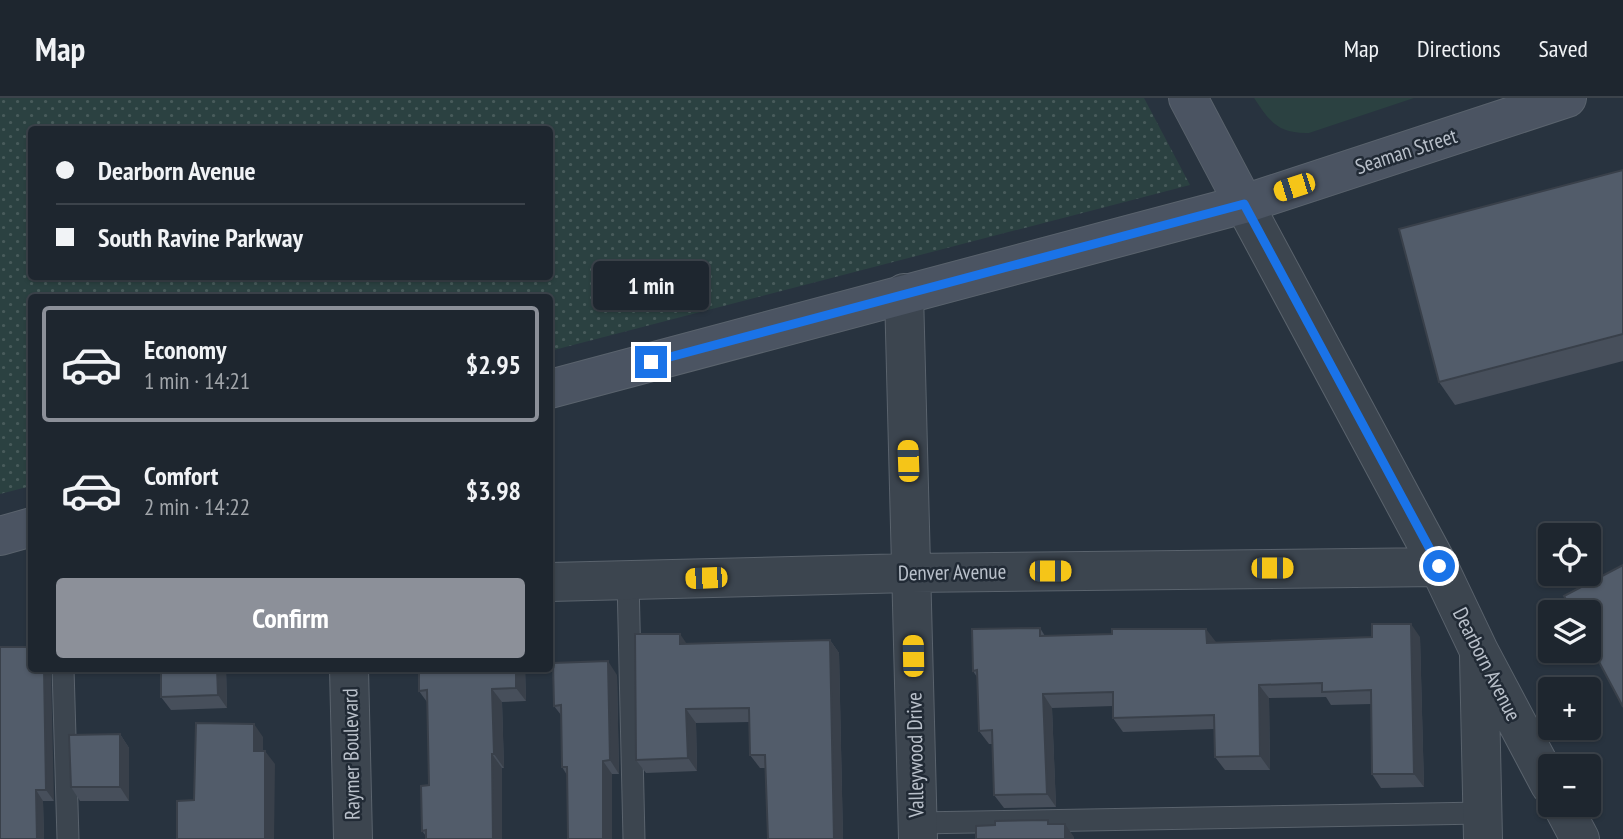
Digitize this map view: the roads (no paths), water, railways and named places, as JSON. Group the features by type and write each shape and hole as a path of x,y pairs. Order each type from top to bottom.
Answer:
{"street":[{"name":"Dearborn Avenue","path":"1188,98 1439,566 1479,651 1538,762"},
{"name":"Seaman Street","path":"553,388 1244,204 1567,98"},
{"name":"Valleywood Drive","path":"904,293 917,831"},
{"path":"0,536 28,528"},
{"name":"Denver Avenue","path":"553,582 911,573 1439,566"},
{"path":"1479,651 1483,826"},
{"name":"Raymer Boulevard","path":"349,672 353,839"},
{"path":"1568,817 1580,839"}],"lane":[{"path":"628,580 634,839"},
{"path":"63,672 68,839"},
{"path":"917,831 1483,826"}]}
